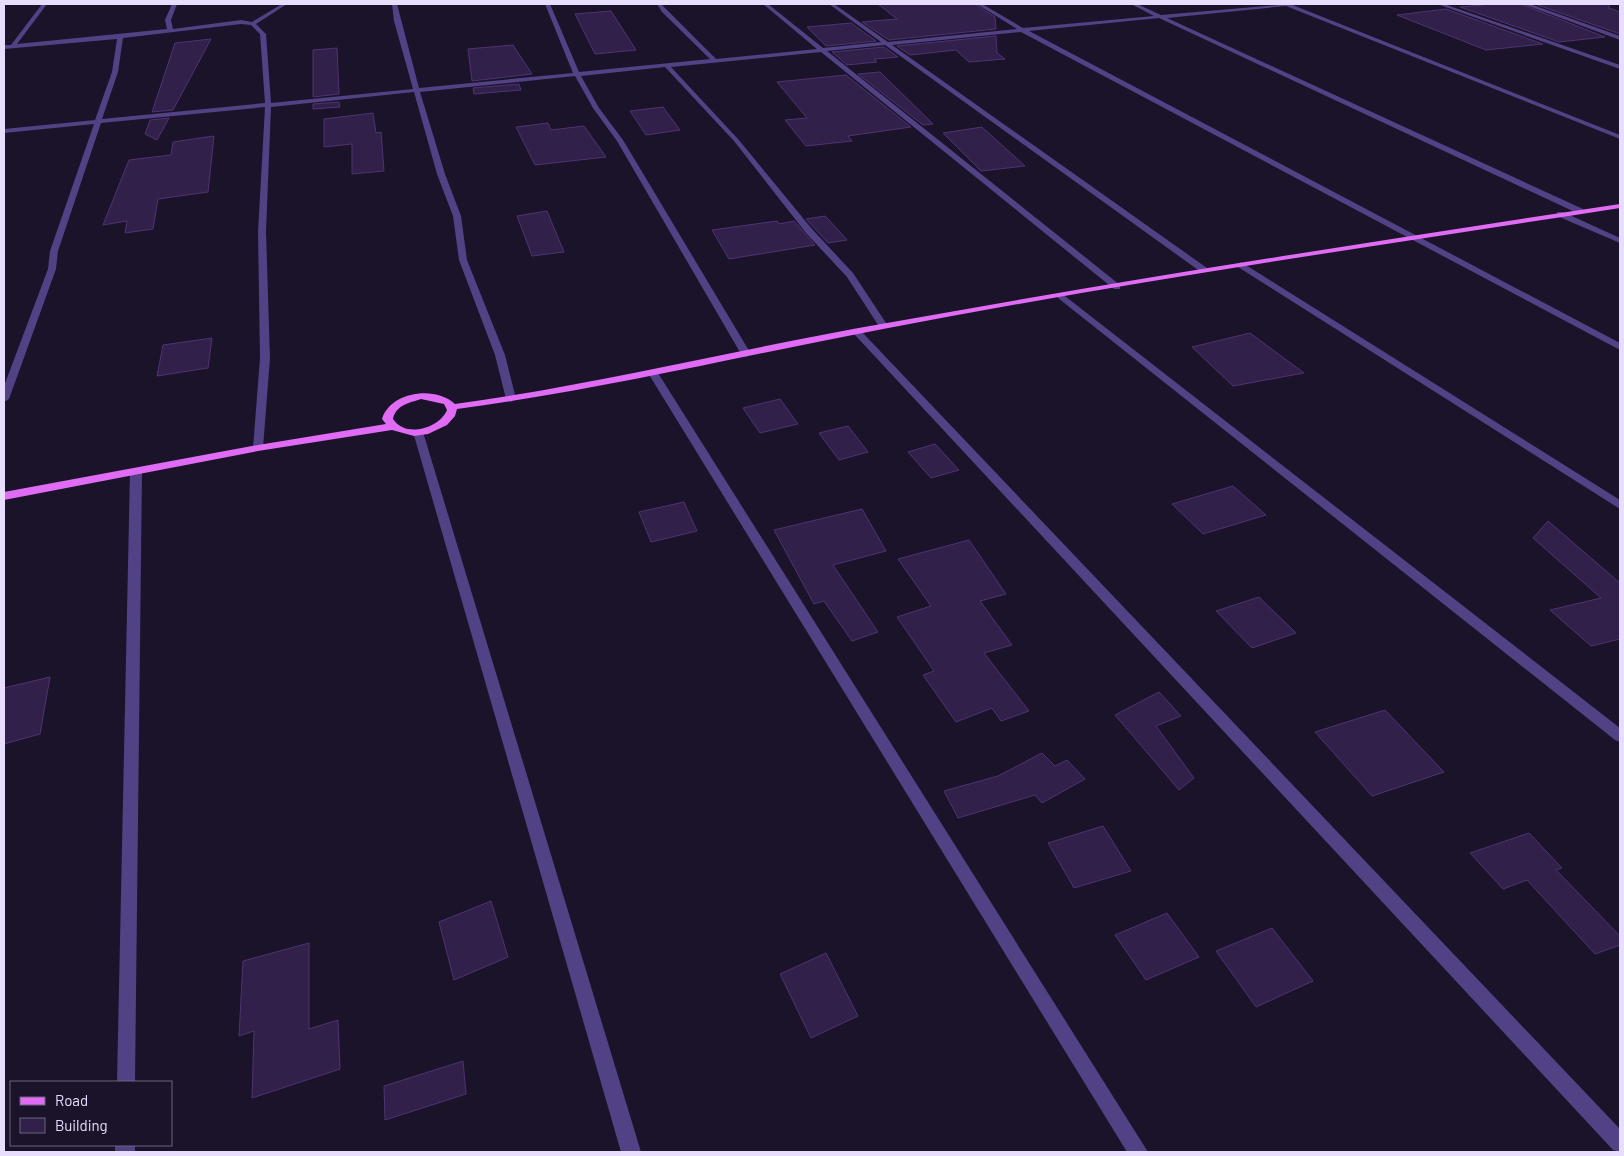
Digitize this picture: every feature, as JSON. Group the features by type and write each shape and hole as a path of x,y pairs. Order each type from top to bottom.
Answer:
{"main road":[{"path":"452,407 452,413 440,425 418,432 397,431 390,427 386,421 387,415 392,409 409,399 420,396 441,398 452,407 511,399 858,333 883,326 1117,287 1204,270 1620,206"},
{"path":"4,496 258,448 390,427"}],"street":[{"path":"13,46 44,4"},
{"path":"170,30 168,20 174,4"},
{"path":"4,47 120,37 217,24 253,24 285,4"},
{"path":"394,4 397,21 441,174 457,216 463,260 500,355 511,399"},
{"path":"546,4 576,74 599,116 620,140 746,354"},
{"path":"659,4 715,61"},
{"path":"765,4 1117,287"},
{"path":"831,4 1204,270"},
{"path":"979,4 1022,30 1620,347"},
{"path":"1134,4 1580,211"},
{"path":"4,131 1286,4 1620,137"},
{"path":"1440,4 1620,67"},
{"path":"1526,4 1620,38"},
{"path":"253,24 263,34 268,105 262,232 265,358 258,448"},
{"path":"4,399 52,269 54,251 97,122 116,72 120,37"},
{"path":"667,66 736,140 809,232 850,275 883,326"},
{"path":"1560,214 1620,241"},
{"path":"1241,265 1620,505"},
{"path":"1061,296 1620,736"},
{"path":"858,333 1620,1143"},
{"path":"654,373 1138,1152"},
{"path":"418,432 630,1152"},
{"path":"126,1081 136,471"}],"building":[{"path":"878,4 975,4 995,17 996,29 889,40 862,22 897,19"},
{"path":"1521,4 1605,37 1559,42 1460,7"},
{"path":"1535,4 1609,4 1609,8 1620,12 1620,34"},
{"path":"1446,9 1543,44 1486,50 1397,15"},
{"path":"611,11 636,50 595,54 575,14"},
{"path":"851,23 876,41 826,46 807,27"},
{"path":"996,36 997,53 1005,59 969,62 956,50 910,55 897,46"},
{"path":"211,39 173,110 152,112 175,43"},
{"path":"513,45 532,74 472,81 468,49"},
{"path":"884,47 898,57 874,59 877,62 847,65 832,52"},
{"path":"337,48 339,94 313,97 313,50"},
{"path":"880,72 933,124 923,125 858,74"},
{"path":"846,75 911,127 848,136 852,141 806,146 785,120 807,118 777,82"},
{"path":"519,84 521,90 474,94 473,88"},
{"path":"339,102 340,107 313,109 313,104"},
{"path":"663,107 680,130 646,135 630,111"},
{"path":"373,113 376,133 381,132 384,171 352,174 352,144 324,147 324,119"},
{"path":"169,118 157,140 145,134 150,120"},
{"path":"548,123 551,130 584,126 606,157 535,165 516,127"},
{"path":"982,127 1025,166 981,171 943,133"},
{"path":"214,136 208,192 158,199 153,229 125,233 127,221 103,225 129,160 171,155 173,142"},
{"path":"547,211 564,252 532,256 517,216"},
{"path":"825,216 847,240 828,243 806,219"},
{"path":"777,221 779,224 794,221 815,245 729,259 712,230"},
{"path":"1250,333 1304,373 1233,386 1192,347"},
{"path":"212,338 208,368 157,376 163,345"},
{"path":"780,399 798,424 760,433 743,408"},
{"path":"848,426 868,452 839,460 819,433"},
{"path":"935,444 959,470 931,478 908,452"},
{"path":"1233,486 1266,515 1203,534 1172,504"},
{"path":"684,502 697,531 651,542 639,512"},
{"path":"862,509 886,551 833,565 878,632 852,641 824,601 814,604 774,530"},
{"path":"1548,521 1620,583 1620,639 1591,646 1550,610 1601,598 1533,538"},
{"path":"969,540 1006,594 980,601 1012,645 984,653 1029,711 1001,721 992,708 956,722 923,675 934,671 897,617 931,606 898,559"},
{"path":"1259,597 1296,633 1252,648 1216,611"},
{"path":"50,677 40,734 4,744 4,688"},
{"path":"1159,692 1181,716 1156,726 1194,778 1179,790 1115,715"},
{"path":"1385,710 1444,772 1372,796 1315,732"},
{"path":"1042,753 1055,766 1067,760 1085,779 1042,803 1035,795 958,818 944,791 998,776"},
{"path":"1103,826 1131,871 1074,888 1048,843"},
{"path":"1529,833 1562,868 1556,870 1620,936 1620,945 1595,954 1527,880 1503,889 1470,853"},
{"path":"491,901 508,957 454,980 439,922"},
{"path":"1167,913 1199,957 1146,980 1115,935"},
{"path":"1272,928 1313,981 1256,1007 1216,951"},
{"path":"309,943 309,1029 338,1020 340,1069 252,1098 254,1031 239,1036 243,961"},
{"path":"826,953 858,1016 811,1038 780,974"},
{"path":"463,1061 466,1094 385,1120 384,1086"}]}
